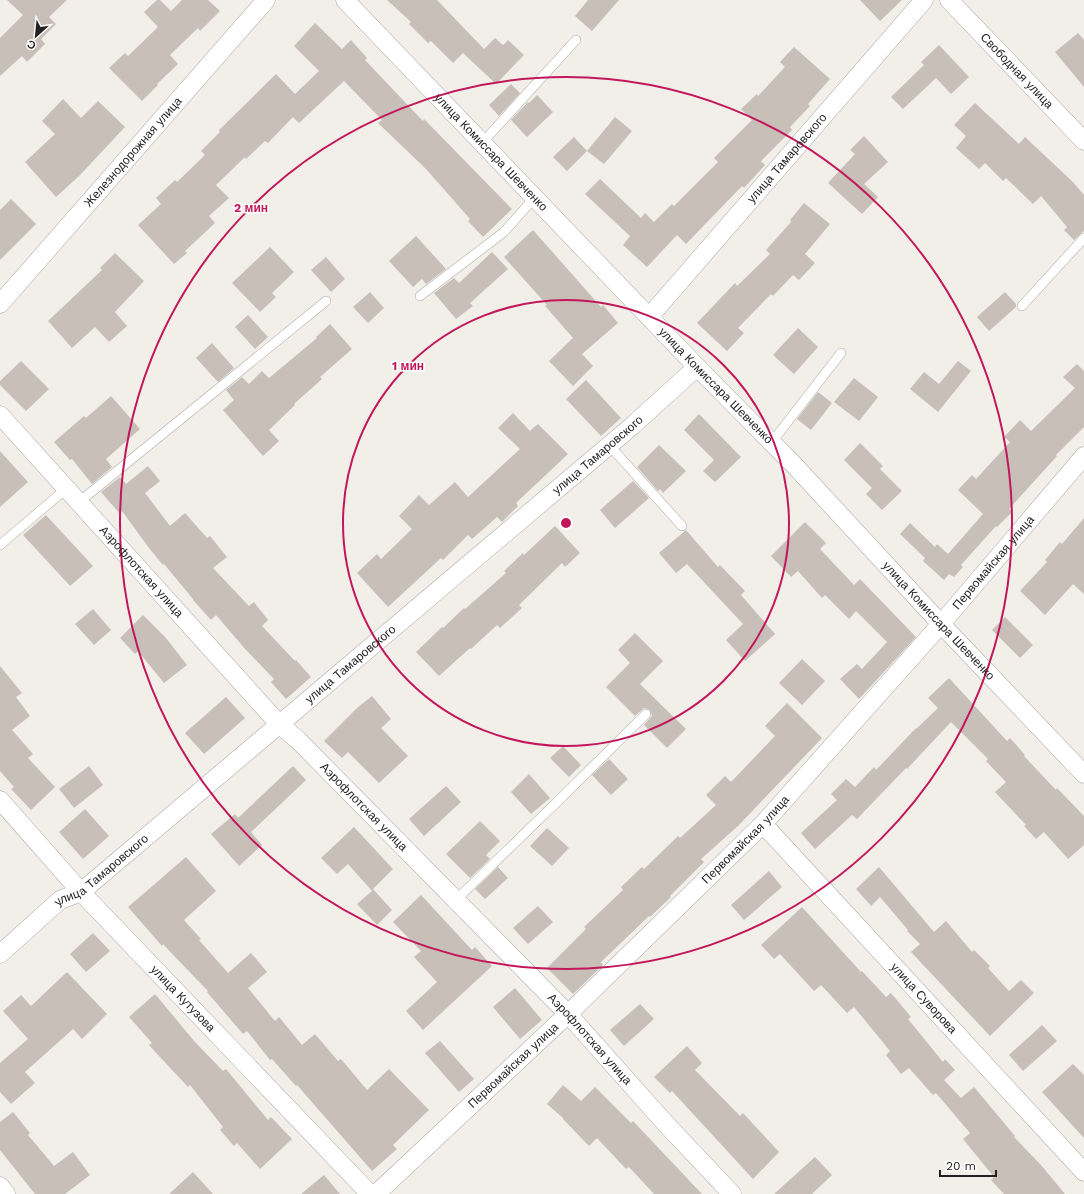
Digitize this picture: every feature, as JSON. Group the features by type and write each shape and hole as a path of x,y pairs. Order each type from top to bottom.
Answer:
{"street":[{"name":"Железнодорожная улица","path":"0,304 266,0"},
{"name":"улица Комиссара Шевченко","path":"345,0 650,316 697,367 795,466 941,624 1084,774"},
{"name":"улица Тамаровского","path":"650,316 924,0"},
{"name":"Свободная улица","path":"949,0 1084,141"},
{"name":"улица Тамаровского","path":"0,954 60,900 81,892 609,445 697,367"},
{"name":"Аэрофлотская улица","path":"0,415 279,724 298,740 568,1014 665,1123 732,1194"},
{"name":"Первомайская улица","path":"376,1194 568,1014 764,824 941,624 1084,456"},
{"name":"улица Кутузова","path":"0,800 81,892 370,1194"},
{"name":"улица Суворова","path":"764,824 1084,1172"},
{"path":"0,1186 6,1194"}],"lane":[{"path":"482,143 576,40"},
{"path":"420,296 504,232 535,197"},
{"path":"1022,306 1084,238"},
{"path":"80,502 326,300"},
{"path":"772,442 841,353"},
{"path":"609,445 682,526"},
{"path":"0,545 67,488"},
{"path":"456,900 646,714"}],"building":[{"path":"7,0 67,0 49,17 56,24 41,39 45,44 27,62 22,56 0,76 0,38 23,15"},
{"path":"157,0 160,0 171,11 182,0 208,0 220,11 200,31 198,28 170,55 178,64 142,101 109,68 125,53 128,56 158,27 144,12"},
{"path":"387,0 437,0 484,49 495,38 503,45 508,40 524,55 496,84 463,53 453,63 431,41 428,43 409,24 411,22"},
{"path":"588,0 619,0 592,31 575,16"},
{"path":"860,0 902,0 880,21"},
{"path":"315,23 342,49 351,40 367,58 365,60 423,121 424,119 512,209 483,237 468,221 470,219 426,169 378,123 382,120 344,81 299,123 293,117 268,143 265,141 246,159 245,157 216,185 229,198 209,216 215,223 185,251 187,253 174,264 138,225 161,204 156,198 175,180 177,182 205,155 201,151 220,132 219,130 276,74 295,94 319,71 294,46"},
{"path":"1078,33 1084,40 1084,87 1055,52"},
{"path":"939,45 969,77 951,94 936,78 903,109 891,97 924,65 921,62"},
{"path":"794,47 830,79 808,104 810,106 790,127 792,130 761,161 765,165 744,188 742,186 686,244 677,235 647,267 623,245 630,236 585,194 600,179 641,218 645,213 654,222 672,204 674,206 718,162 714,158 752,120 741,109 757,94 758,96 785,67 780,62"},
{"path":"511,84 520,93 499,116 489,105"},
{"path":"537,95 553,112 527,137 511,120"},
{"path":"63,99 81,118 98,101 125,127 80,175 56,197 25,162 55,134 42,121"},
{"path":"975,103 1019,144 1025,137 1073,182 1084,195 1084,231 1074,240 1064,230 1067,227 1041,196 1033,204 1006,178 1003,181 985,163 979,169 956,148 966,136 954,125"},
{"path":"615,117 632,131 604,164 587,151"},
{"path":"864,136 888,162 864,184 878,197 862,214 828,183 855,154 850,150"},
{"path":"574,137 587,151 567,171 553,157"},
{"path":"11,199 36,224 0,260 0,210"},
{"path":"804,203 830,224 805,254 815,263 799,280 793,275 773,296 771,294 738,328 744,333 727,351 697,323 735,283 737,286 770,254 766,250 791,222 790,220"},
{"path":"533,230 601,307 603,305 618,323 582,354 593,366 573,386 549,361 573,338 545,306 547,305 504,257"},
{"path":"416,236 446,269 426,284 422,279 413,287 389,261"},
{"path":"270,247 294,272 272,293 276,297 260,312 232,283"},
{"path":"492,252 508,269 470,303 473,306 456,319 434,293 454,278 459,283"},
{"path":"115,253 144,281 115,312 127,326 109,342 95,327 72,348 48,321 102,270 100,268"},
{"path":"326,257 345,279 331,292 311,270"},
{"path":"370,292 384,308 368,323 353,307"},
{"path":"1005,292 1016,304 1016,307 989,331 977,317"},
{"path":"248,315 268,337 255,349 235,327"},
{"path":"330,324 352,349 320,377 322,379 294,404 295,405 269,430 279,441 263,456 223,410 234,400 226,390 242,377 249,384 262,371 269,378 317,338 316,337"},
{"path":"798,328 818,347 794,374 773,355"},
{"path":"212,343 234,368 218,382 196,358"},
{"path":"21,361 49,389 26,411 0,385 0,381"},
{"path":"958,361 971,371 938,412 910,389 924,372 939,384"},
{"path":"1077,364 1084,371 1084,427 1056,455 1057,456 1009,509 1012,512 997,527 996,526 961,565 963,567 954,577 949,574 944,580 923,561 925,558 900,534 910,523 935,547 937,544 948,554 983,514 958,490 972,475 976,479 1010,442 1004,437 1020,420 1031,431 1075,388 1063,377"},
{"path":"854,378 878,397 859,421 834,402"},
{"path":"586,380 621,418 601,436 566,399"},
{"path":"818,392 832,403 811,430 797,419"},
{"path":"111,396 140,429 106,459 112,467 92,484 72,459 70,460 54,442 84,416 86,418"},
{"path":"513,413 530,431 538,424 568,454 516,503 518,506 502,522 497,517 472,539 468,535 443,560 441,558 388,607 357,573 377,554 381,559 412,529 399,516 419,495 429,505 455,482 468,497 520,449 498,428"},
{"path":"699,414 741,457 715,482 703,471 714,460 684,430"},
{"path":"860,443 883,466 880,469 902,491 882,510 866,494 872,488 844,460"},
{"path":"659,445 686,471 663,493 660,489 658,491 637,467"},
{"path":"0,451 28,482 0,507"},
{"path":"148,466 160,481 145,493 170,526 185,513 207,538 210,536 227,557 213,568 249,606 254,602 268,620 262,626 311,677 286,699 271,682 274,679 246,650 216,615 211,620 149,548 122,511 120,514 101,492 120,477 126,484"},
{"path":"633,481 649,498 615,528 600,510"},
{"path":"46,515 93,566 70,586 23,535"},
{"path":"1084,518 1084,594 1073,584 1045,615 1020,591 1047,562 1045,560 1060,542 1062,544"},
{"path":"805,522 826,543 820,549 854,585 860,579 916,637 859,699 840,679 857,664 862,669 887,642 856,611 849,619 825,595 822,598 798,571 791,577 771,556"},
{"path":"555,526 580,553 565,567 562,563 519,605 522,608 500,628 497,625 439,676 416,652 442,627 443,628 464,608 465,609 506,573 504,571 523,553 524,555"},
{"path":"686,530 718,567 720,565 745,591 741,595 775,634 745,661 726,640 743,624 687,564 676,573 659,553"},
{"path":"93,609 111,630 94,645 75,624"},
{"path":"143,615 166,638 187,665 164,683 138,651 135,654 120,638"},
{"path":"1005,617 1033,645 1020,658 992,630"},
{"path":"635,633 663,661 640,684 686,729 667,748 644,725 652,716 650,710 644,708 635,716 606,687 630,663 618,650"},
{"path":"802,659 825,681 802,705 779,683"},
{"path":"0,666 22,693 16,697 30,716 12,730 33,754 28,758 55,787 31,810 11,789 14,787 0,771"},
{"path":"949,678 1007,741 1010,738 1025,755 1024,756 1056,790 1057,788 1084,816 1084,845 1068,859 1044,832 1036,839 1024,826 1026,825 995,792 1006,782 986,761 988,759 951,722 857,819 852,815 815,849 801,833 837,800 831,794 846,779 855,787 874,767 876,770 916,728 938,708 928,698"},
{"path":"372,696 391,719 381,728 408,756 379,783 348,752 342,758 324,741 357,708"},
{"path":"226,697 245,718 204,754 185,733"},
{"path":"787,703 822,738 738,826 701,859 704,862 670,896 671,897 601,962 603,965 573,994 547,968 586,929 584,927 623,890 621,887 642,867 644,869 678,836 680,838 716,805 706,795 725,776 731,782 775,736 765,726"},
{"path":"563,746 581,765 569,777 550,758"},
{"path":"609,759 628,779 611,795 592,775"},
{"path":"89,766 103,785 74,808 59,789"},
{"path":"293,766 306,780 251,832 262,845 239,866 211,834 235,814 238,818"},
{"path":"529,774 550,798 531,814 511,792"},
{"path":"446,786 461,802 424,836 409,819"},
{"path":"85,809 109,836 83,859 59,832"},
{"path":"480,821 500,841 486,855 490,859 470,878 446,854"},
{"path":"354,827 393,869 373,889 392,910 377,925 357,904 372,891 348,864 337,874 321,858"},
{"path":"547,828 569,848 552,866 530,846"},
{"path":"186,857 216,891 184,920 201,939 199,940 228,973 251,953 267,972 248,988 275,1021 279,1017 302,1045 315,1034 338,1061 341,1059 367,1090 389,1069 429,1110 393,1145 397,1149 372,1171 297,1085 296,1086 272,1059 270,1060 247,1031 243,1034 207,992 208,991 163,944 162,946 128,907"},
{"path":"498,867 508,878 485,899 475,889"},
{"path":"879,867 934,932 946,921 972,952 974,950 990,966 988,968 1009,991 1021,980 1034,993 990,1036 911,952 920,944 907,931 908,930 880,897 871,906 856,889"},
{"path":"769,871 782,887 744,920 731,905"},
{"path":"421,895 472,950 475,947 492,966 423,1030 406,1011 437,982 414,957 421,951 393,922"},
{"path":"538,906 553,922 528,944 513,928"},
{"path":"802,907 861,972 862,971 886,997 891,993 911,1017 908,1019 943,1062 945,1059 955,1070 944,1080 961,1098 974,1087 1015,1136 1014,1137 1041,1165 1065,1194 1004,1194 991,1180 994,1177 963,1139 970,1133 936,1093 933,1095 909,1068 901,1074 886,1055 890,1051 854,1007 847,1013 821,985 814,991 780,954 774,959 761,945"},
{"path":"93,933 110,951 86,972 70,954"},
{"path":"67,972 107,1014 82,1039 73,1029 25,1072 35,1083 11,1104 0,1092 0,1063 28,1039 3,1011 21,995 31,1006"},
{"path":"515,988 542,1020 520,1039 493,1007"},
{"path":"155,994 195,1042 223,1071 226,1069 268,1120 271,1117 292,1139 260,1169 237,1143 234,1146 220,1130 223,1127 190,1085 188,1087 149,1045 152,1043 129,1017"},
{"path":"640,1004 654,1019 624,1046 610,1030"},
{"path":"1042,1025 1057,1041 1023,1071 1009,1055"},
{"path":"440,1041 474,1079 459,1092 425,1053"},
{"path":"687,1046 702,1063 695,1070 740,1116 743,1113 779,1152 753,1179 672,1091 670,1093 654,1077"},
{"path":"1073,1064 1084,1075 1084,1138 1042,1092"},
{"path":"563,1085 581,1101 595,1087 631,1123 633,1121 702,1194 654,1194 629,1167 626,1169 597,1138 589,1146 563,1118 547,1104"},
{"path":"13,1112 30,1133 28,1135 54,1166 73,1152 90,1175 65,1194 35,1194 0,1150 0,1122"},
{"path":"815,1157 832,1175 812,1194 774,1194"},
{"path":"193,1172 213,1194 169,1194"},
{"path":"324,1175 340,1194 301,1194"}]}
